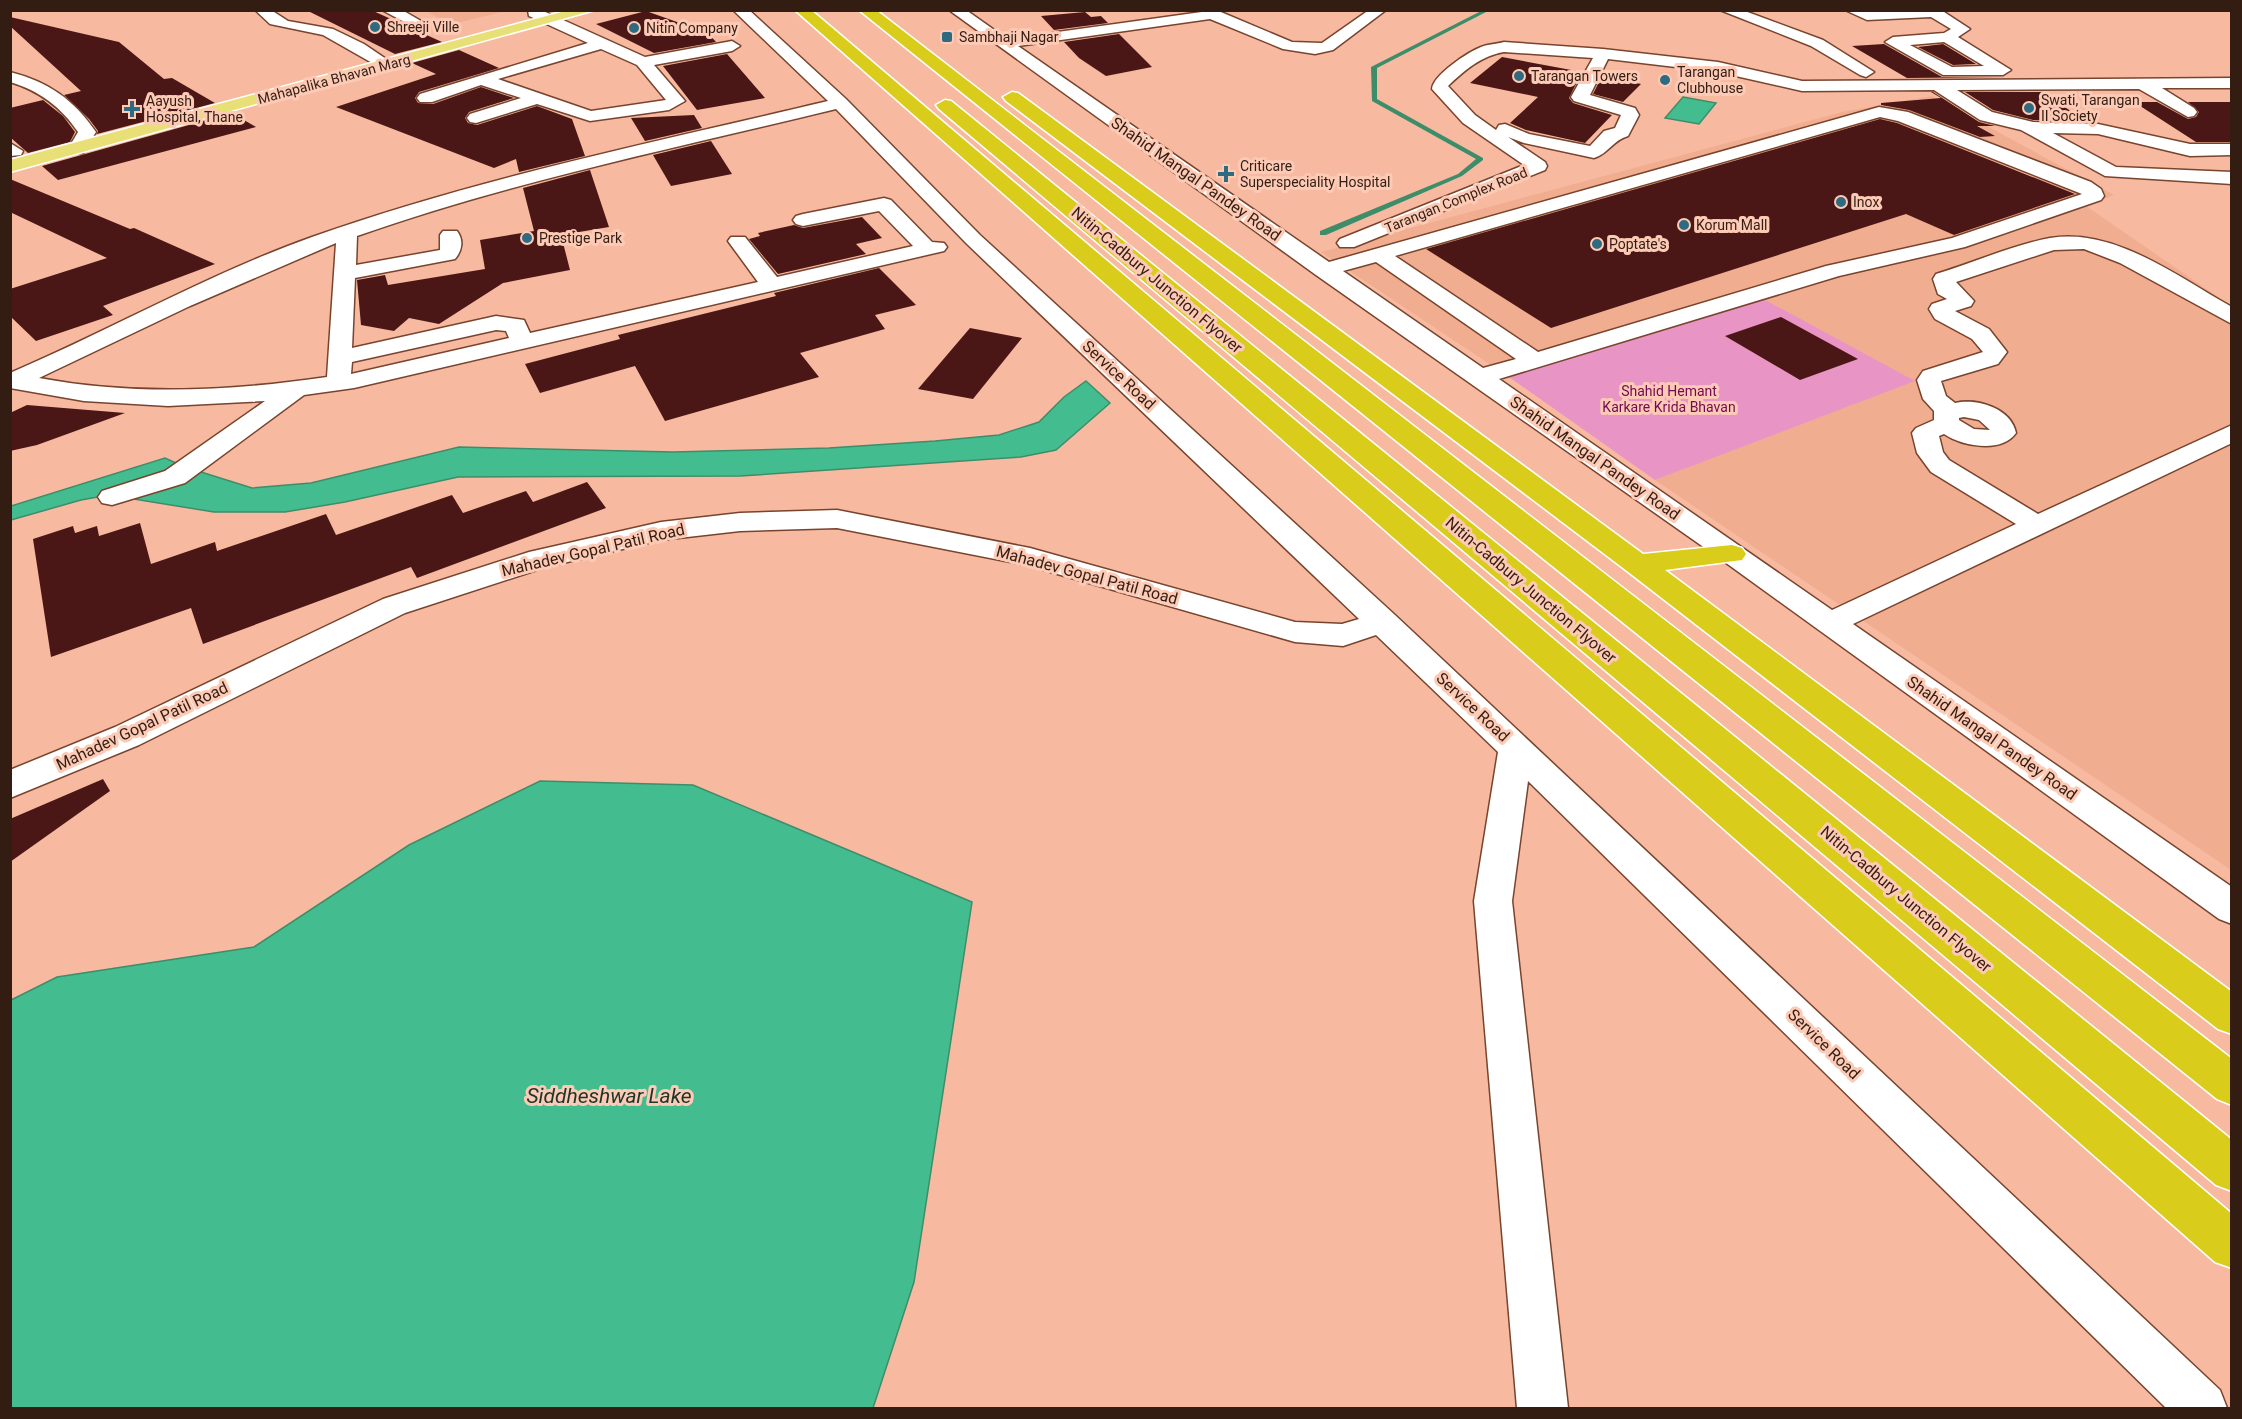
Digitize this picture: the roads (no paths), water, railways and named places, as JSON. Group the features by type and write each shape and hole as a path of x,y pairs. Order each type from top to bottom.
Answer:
{"highway":[{"path":"802,10 2232,1245"},
{"name":"Nitin-Cadbury Junction Flyover","path":"831,10 2232,1169"},
{"name":"Nitin-Cadbury Junction Flyover","path":"866,10 2232,1085"},
{"path":"894,10 1637,564 2232,1016"},
{"path":"1637,564 1732,554"}],"main road":[{"name":"Mahapalika Bhavan Marg","path":"11,154 77,148 543,15 588,10"},
{"name":"Mahapalika Bhavan Marg","path":"11,154 87,132 307,81"}],"street":[{"path":"262,10 271,19 329,32 381,61"},
{"path":"301,10 331,26 329,32"},
{"path":"389,10 413,21"},
{"name":"Service Road","path":"740,10 840,103 973,239 1384,622 2202,1408"},
{"path":"1003,44 1212,14 1289,46 1315,49 1327,47 1379,10"},
{"path":"1727,10 1817,43 1866,72"},
{"path":"1852,10 1867,16 1926,11 1962,29 1947,37 1893,42 1949,72 2003,70 1947,37"},
{"path":"959,13 985,13"},
{"name":"Shahid Mangal Pandey Road","path":"959,13 1732,554 2232,908"},
{"path":"481,80 590,116 669,105 676,100 643,62 543,15"},
{"path":"426,98 603,44"},
{"path":"643,62 732,46"},
{"name":"Tarangan Complex Road","path":"1316,263 1382,230 1538,166 1474,122 1439,87 1460,66 1486,50 1515,48 1603,54 1718,67 1793,85 2232,83"},
{"path":"1593,71 1512,55 1492,55 1463,78 1458,86 1464,94 1511,133 1524,138 1594,152 1610,135 1622,132 1630,114 1580,97 1603,54"},
{"path":"10,77 36,83 57,94 87,132 77,148"},
{"path":"2142,83 2188,112"},
{"path":"1940,86 1986,116 2027,126 2098,129 2190,150 2232,149"},
{"path":"2056,97 2232,95"},
{"path":"477,118 538,98"},
{"path":"338,383 340,358 364,253 402,213 533,177 840,103"},
{"path":"1316,263 1378,254 1879,112 1902,116 2084,186 2094,193 2094,196 1958,243 1834,271 1480,377"},
{"path":"1474,122 1493,119"},
{"path":"2027,126 2112,172 2232,178"},
{"path":"12,380 84,394 168,399 252,395 298,389 338,383 522,343 932,248 884,204 803,220"},
{"path":"12,380 182,301 364,253 448,255 454,234"},
{"path":"738,241 772,286"},
{"path":"2037,525 1940,466 1930,453 1925,433 1948,417 1930,393 1929,380 1932,376 1990,359 1995,352 1992,344 1984,337 1943,314 1940,309 1944,306 1963,302 1961,298 1946,289 1944,279 2052,244 2086,243 2128,258 2232,316"},
{"path":"1378,254 1534,360"},
{"path":"340,358 496,323 516,325 522,343"},
{"path":"10,406 57,389"},
{"path":"112,497 175,477 298,389"},
{"path":"1830,623 2232,434"},
{"name":"Mahadev Gopal Patil Road","path":"10,785 127,736 394,606 539,558 673,530 740,522 837,519 924,534 1030,557 1295,632 1343,635 1384,622"},
{"path":"1516,748 1493,901 1542,1408"}],"water":[{"path":"1683,97 1716,103 1699,124 1665,118"},
{"path":"1086,381 1110,403 1056,450 1021,457 740,476 458,477 345,502 285,512 214,512 109,495 81,500 11,520 11,506 165,458 185,467 252,488 311,483 459,447 673,452 829,448 999,435 1039,422 1064,397"},
{"name":"Siddheshwar Lake","path":"540,781 693,785 972,902 914,1282 873,1408 11,1408 11,1000 57,977 254,947 409,845"}],"waterway":[{"path":"1323,233 1460,175 1481,159 1374,100 1374,67 1488,10"}],"place":[{"name":"Shreeji Ville","path":"375,27"},
{"name":"Nitin Company","path":"634,28"},
{"name":"Sambhaji Nagar","path":"947,37"},
{"name":"Tarangan Towers","path":"1519,76"},
{"name":"Tarangan Clubhouse","path":"1665,80"},
{"name":"Swati, Tarangan II Society","path":"2029,108"},
{"name":"Aayush Hospital, Thane","path":"132,109"},
{"name":"Criticare Superspeciality Hospital","path":"1226,174"},
{"name":"Inox","path":"1841,202"},
{"name":"Korum Mall","path":"1684,225"},
{"name":"Prestige Park","path":"527,238"},
{"name":"Poptate's","path":"1597,244"}],"park label":[{"name":"Shahid Hemant Karkare Krida Bhavan","path":"1669,400"}]}
